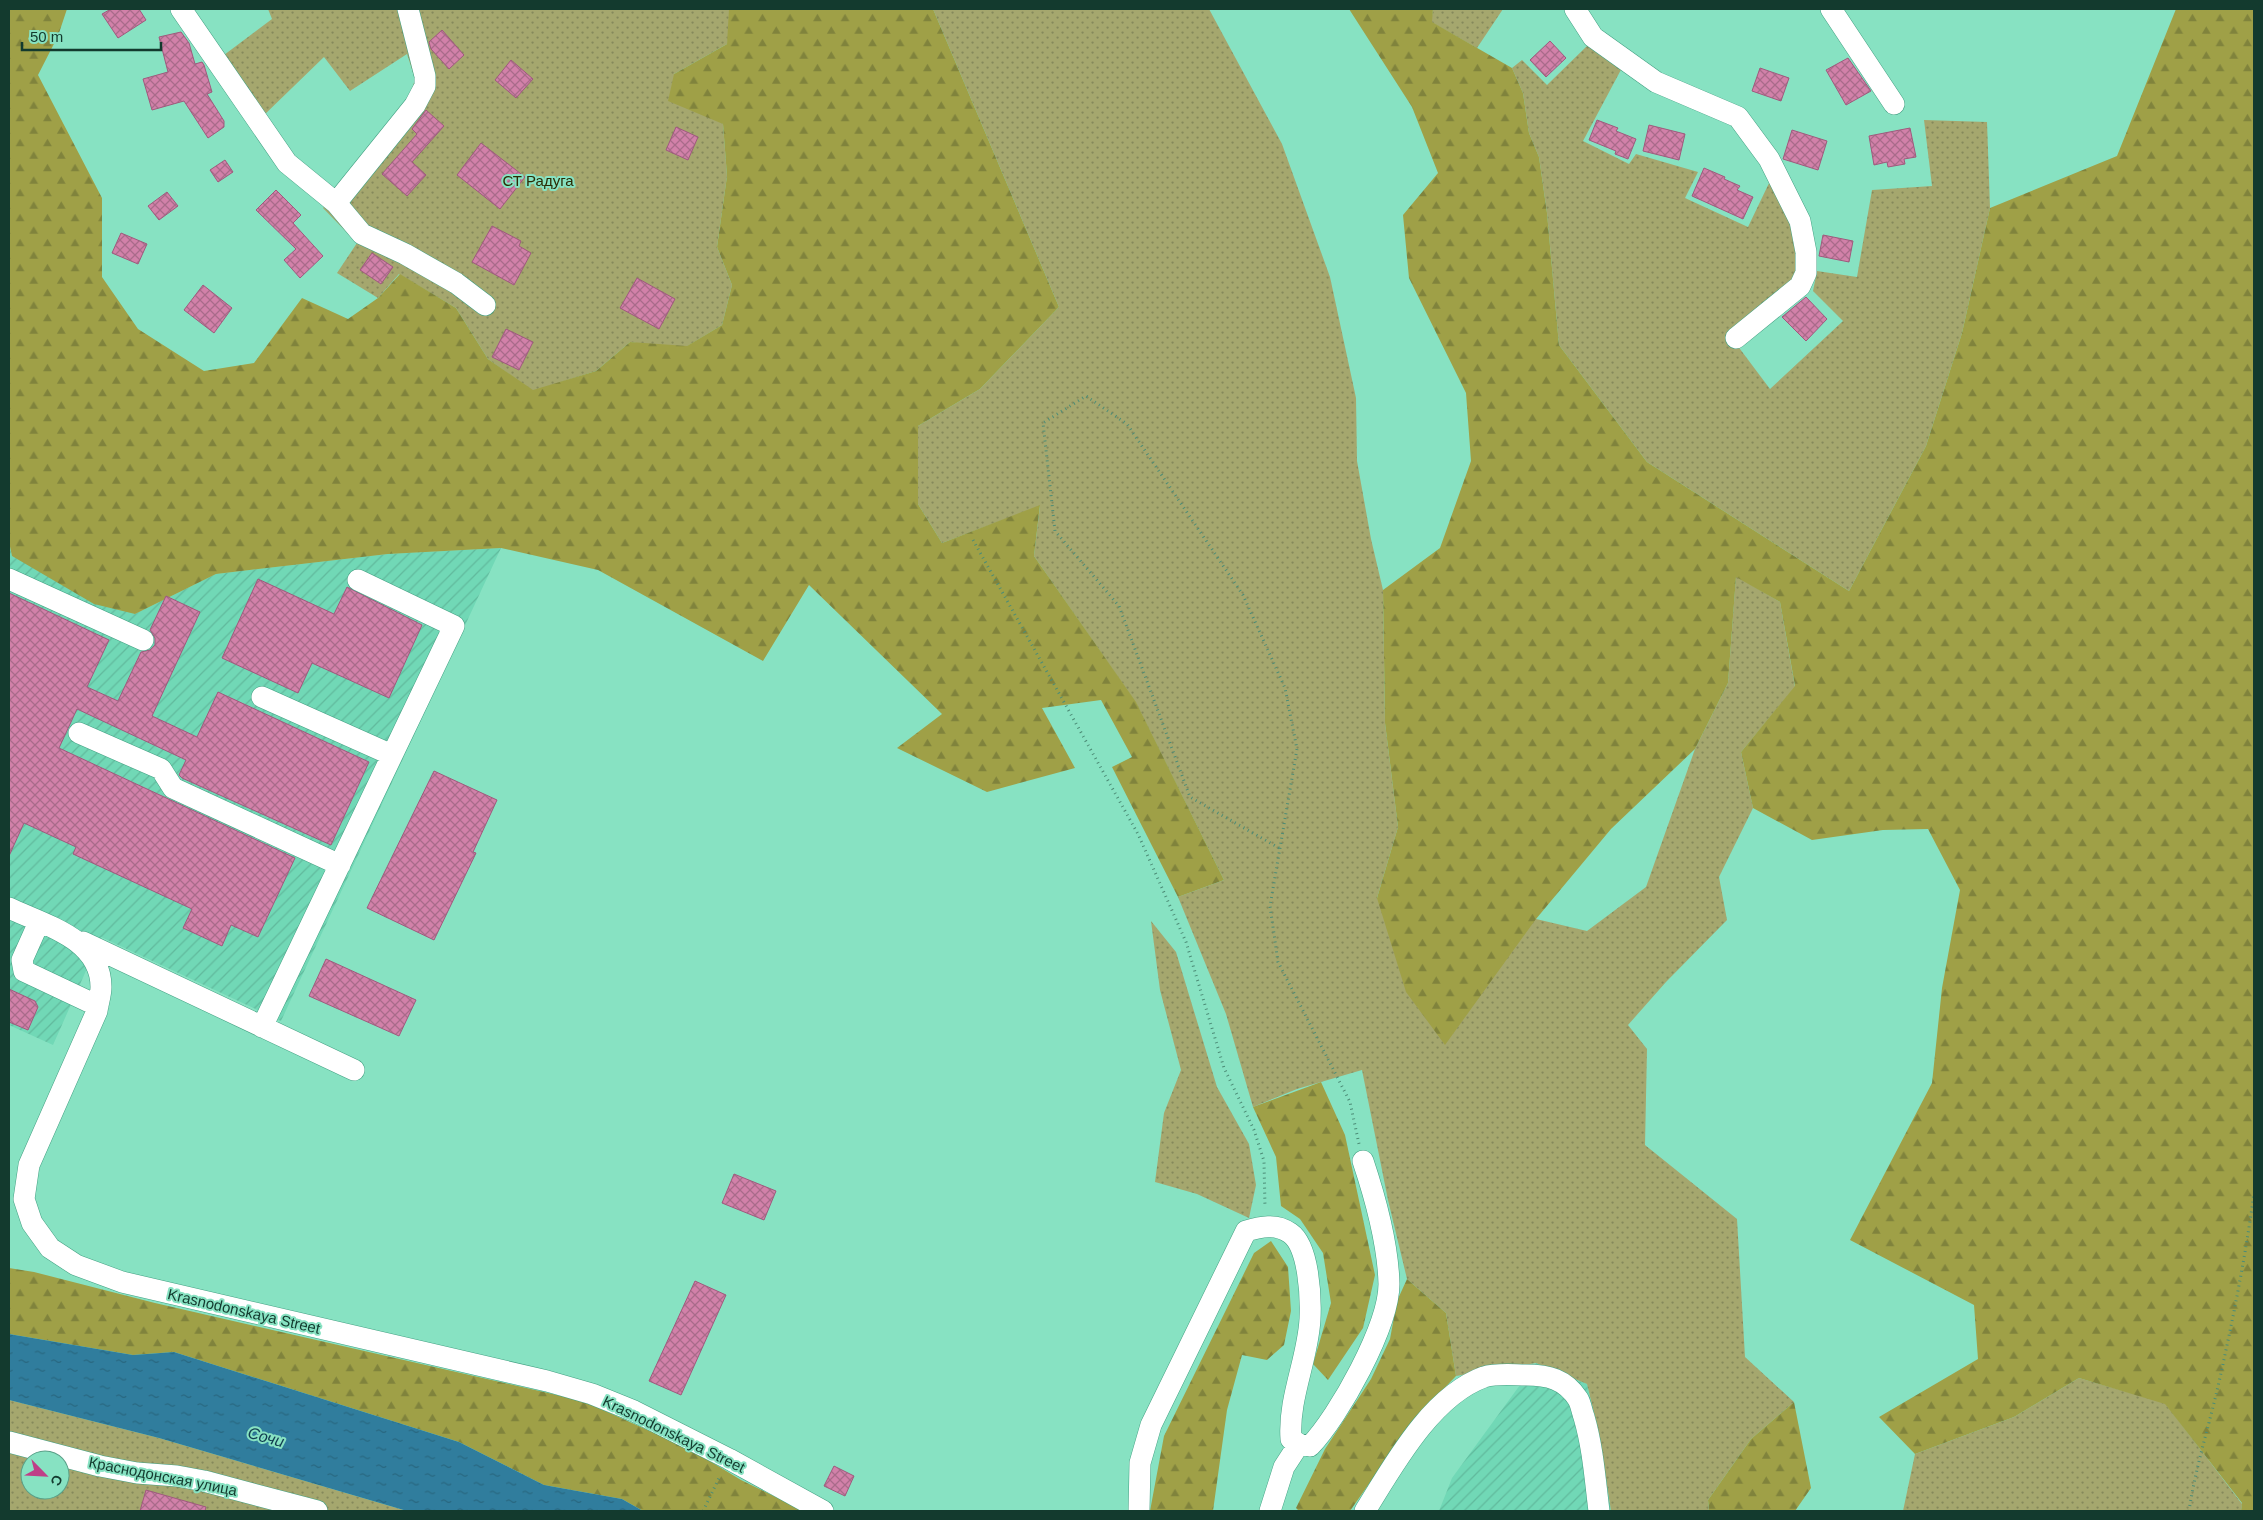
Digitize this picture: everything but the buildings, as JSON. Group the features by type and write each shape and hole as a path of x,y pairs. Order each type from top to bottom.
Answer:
{"street":[{"path":"181,9 286,163 336,203 362,234 456,283 485,305"},
{"path":"336,203 415,105 425,86 425,76 408,9"},
{"path":"1575,9 1594,37 1656,82 1738,117 1769,159 1800,222 1806,252 1806,272 1800,286 1736,338"},
{"path":"1831,9 1894,104"},
{"path":"9,579 143,640"},
{"path":"262,1027 454,626 358,580"},
{"path":"262,697 392,755"},
{"path":"79,733 161,769 173,788 340,865"},
{"name":"Krasnodonskaya Street","path":"9,908 65,933 83,945 96,964 101,987 98,1006 29,1165 24,1199 32,1222 50,1248 76,1265 122,1282 547,1381 592,1394 634,1411 704,1446 823,1511"},
{"path":"39,922 22,960 24,971 98,1006"},
{"path":"65,933 354,1070"},
{"path":"1139,1511 1140,1463 1151,1425 1246,1231 1265,1226 1279,1228 1291,1233 1304,1252 1309,1282 1310,1320 1290,1421 1291,1439 1299,1444 1310,1446 1352,1386 1371,1348 1385,1308 1389,1285 1383,1239 1363,1161"},
{"path":"1365,1511 1407,1445 1436,1409 1464,1388 1485,1377 1545,1375 1557,1378 1578,1400 1591,1442 1599,1511"},
{"name":"Краснодонская улица","path":"9,1442 100,1466 137,1473 177,1476 204,1481 317,1511"},
{"path":"1270,1511 1284,1467 1299,1444"}],"path":[{"path":"1279,848 1190,797 1119,606 1055,531 1043,424 1086,396 1127,424 1243,595 1285,688 1298,748 1270,906 1278,962 1350,1102 1363,1161"},
{"path":"973,540 1138,834 1186,942 1224,1068 1254,1130 1264,1161 1265,1209 1246,1231"},
{"path":"2189,1511 2204,1435 2221,1374 2249,1235 2254,1193"},
{"path":"704,1511 724,1469"}],"shaded area":[{"path":"9,542 12,556 135,614 216,574 388,554 501,548 281,1021 101,937 53,1045 9,1025"},
{"path":"1536,1363 1587,1384 1599,1433 1611,1511 1439,1511 1452,1478"}],"green space":[{"path":"9,9 67,9 58,36 38,75 102,198 102,277 138,329 204,371 254,363 302,298 348,319 378,298 400,274 456,308 488,359 533,390 596,371 630,342 687,346 722,325 732,285 717,247 727,176 723,124 668,101 674,74 727,44 729,9 933,9 1059,307 980,389 918,426 918,504 942,543 1040,505 1034,556 1136,702 1224,880 1178,897 1112,767 1132,757 1101,700 1042,708 1075,768 987,792 897,748 942,714 809,585 763,661 598,570 501,548 388,554 216,574 135,614 94,604 12,556 9,542"},
{"name":"СТ Радуга","path":"268,9 734,9 727,44 674,74 723,124 727,176 717,247 732,285 722,325 681,350 630,342 596,371 533,391 488,359 456,308 399,274 378,298 337,273 357,243 323,208 409,99 415,79 407,54 350,91 324,57 261,118 220,58 272,19"},
{"path":"933,9 1209,9 1282,144 1330,277 1356,398 1357,461 1371,539 1383,590 1385,723 1398,827 1377,898 1536,919 1587,931 1646,887 1695,749 1728,683 1736,576 1780,602 1795,687 1741,752 1753,808 1719,877 1727,920 1666,982 1628,1025 1647,1049 1645,1145 1737,1219 1745,1357 1794,1402 1751,1439 1708,1500 1709,1511 1611,1511 1599,1433 1587,1384 1536,1363 1456,1376 1446,1313 1407,1279 1388,1200 1362,1070 1297,1089 1253,1107 1226,1014 1178,897 1224,880 1136,703 1034,556 1040,506 942,543 918,504 918,426 980,389 1059,307"},
{"path":"1349,9 1433,9 1432,22 1512,68 1523,93 1529,133 1539,157 1547,213 1559,345 1647,462 1849,591 1926,446 1962,333 1990,208 2117,156 2176,9 2254,9 2254,1511 2241,1511 2242,1503 2165,1404 2079,1378 2014,1417 1915,1454 1879,1417 1978,1359 1974,1305 1850,1240 1932,1083 1942,988 1960,890 1928,829 1883,830 1812,840 1753,808 1741,752 1795,686 1780,602 1736,577 1728,683 1695,749 1611,829 1536,919 1445,1045 1406,992 1377,898 1398,827 1385,723 1383,590 1440,548 1471,461 1466,393 1409,278 1403,215 1438,173 1412,107"},
{"path":"1433,9 1503,9 1477,48 1431,22"},
{"path":"1588,45 1623,66 1583,141 1629,164 1636,154 1698,172 1685,198 1748,227 1771,179 1796,224 1796,276 1728,333 1770,389 1843,321 1813,291 1817,271 1857,277 1872,190 1932,186 1924,120 1987,122 1990,208 1962,333 1926,446 1849,591 1647,462 1559,345 1547,213 1539,157 1529,133 1523,93 1512,68 1522,60 1547,85"},
{"path":"1151,921 1176,952 1217,1087 1249,1144 1256,1185 1249,1218 1197,1194 1155,1182 1164,1113 1181,1070 1160,990"},
{"path":"1321,1082 1345,1135 1375,1275 1363,1328 1328,1380 1313,1364 1331,1303 1323,1253 1300,1219 1281,1206 1276,1157 1253,1107"},
{"path":"1271,1241 1288,1267 1291,1311 1284,1345 1267,1360 1242,1355 1227,1410 1213,1511 1150,1511 1164,1436 1254,1253"},
{"path":"9,1268 34,1272 155,1303 583,1401 690,1449 741,1480 804,1511 643,1511 622,1499 544,1485 459,1442 174,1352 133,1355 9,1334"},
{"path":"1407,1279 1446,1313 1456,1376 1412,1422 1350,1511 1299,1511 1296,1508 1325,1449 1371,1379 1390,1339 1397,1301"},
{"path":"2079,1378 2165,1403 2242,1504 2241,1511 1903,1511 1915,1454 2014,1417"},
{"path":"9,1400 159,1438 407,1511 9,1511"},
{"path":"1794,1402 1811,1488 1795,1511 1709,1511 1708,1500 1751,1439"}],"water":[{"name":"Сочи","path":"9,1334 133,1355 174,1352 459,1442 544,1485 622,1499 643,1511 407,1511 159,1438 9,1400"}]}
